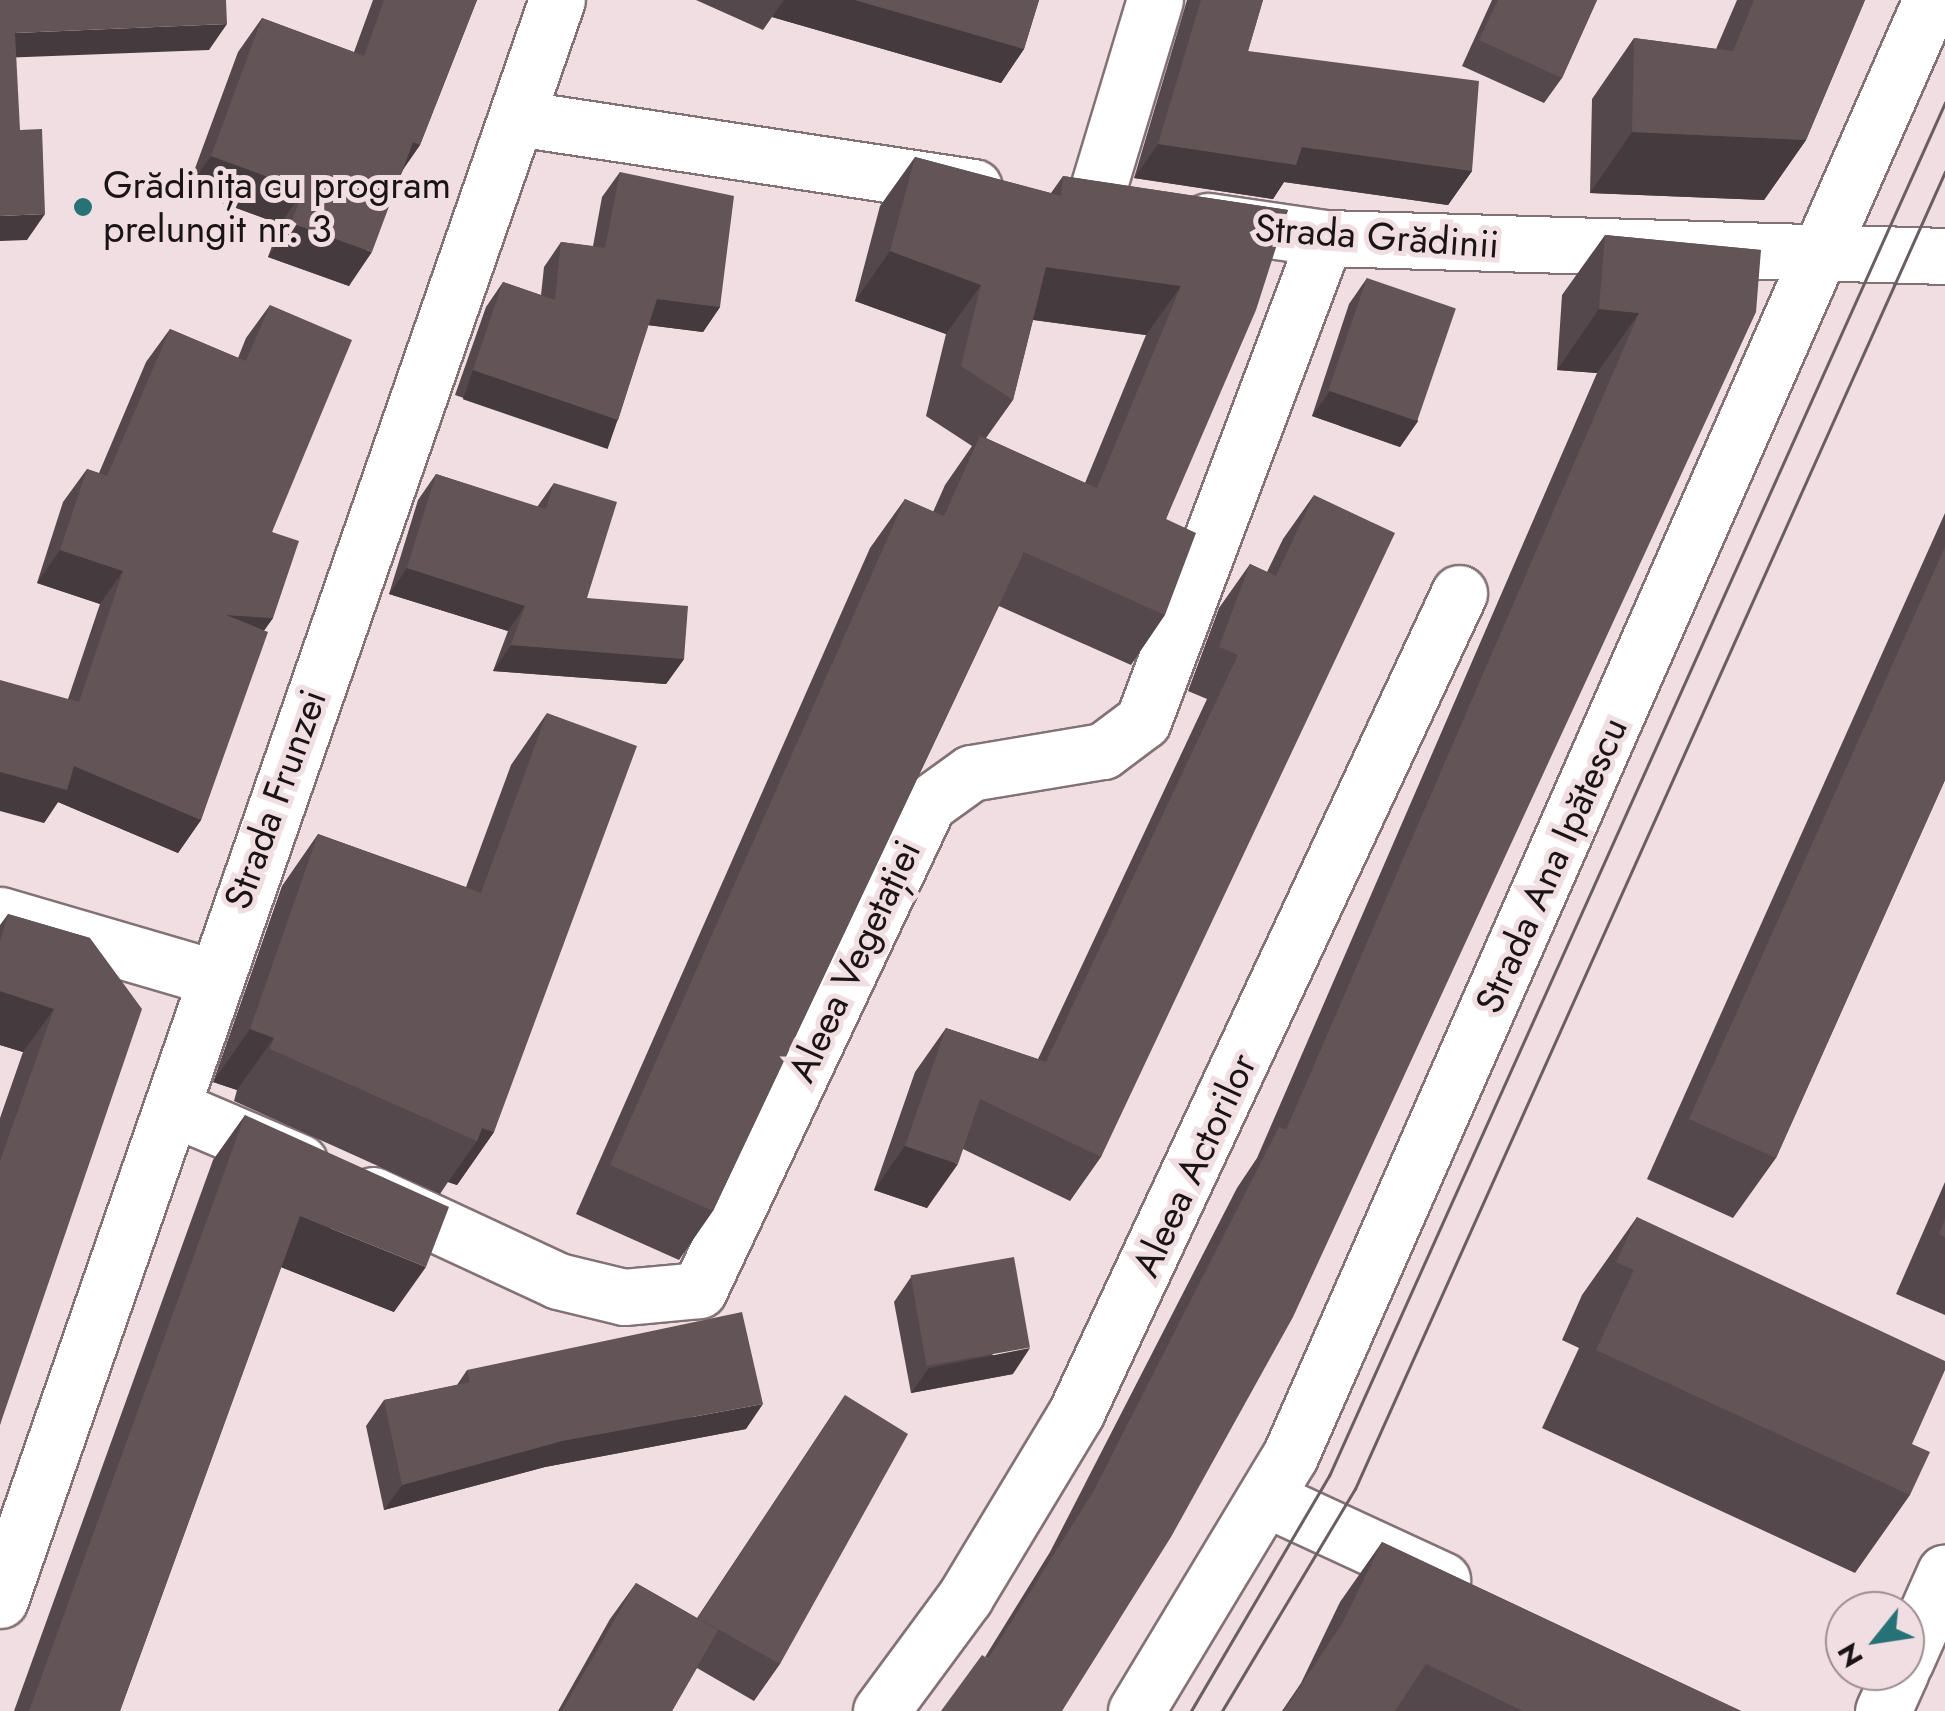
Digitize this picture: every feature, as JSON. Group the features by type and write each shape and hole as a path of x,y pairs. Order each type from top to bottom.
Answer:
{"street":[{"name":"Strada Frunzei","path":"0,1600 175,1108 212,977 557,0"},
{"path":"1093,204 1155,0"},
{"name":"Strada Ana Ipătescu","path":"1136,1711 1267,1499 1931,0"},
{"name":"Strada Grădinii","path":"517,118 1325,238 1945,256"},
{"name":"Aleea Vegetației","path":"175,1108 558,1280 624,1297 699,1290 928,804 971,774 1103,751 1143,721 1325,238"},
{"name":"Aleea Actorilor","path":"881,1711 965,1597 1076,1413 1459,593"},
{"path":"0,915 212,977"},
{"path":"1267,1499 1488,1602"},
{"path":"1925,1617 1945,1572"}],"building":[{"path":"0,0 226,0 227,24 15,33 20,130 42,129 45,214 0,216"},
{"path":"384,0 477,0 420,145 413,142 372,252 291,223 304,190 211,156 262,18 364,56"},
{"path":"855,0 1039,0 1024,49"},
{"path":"1201,0 1263,0 1248,51 1479,81 1472,171 1302,147 1296,165 1158,144"},
{"path":"1498,0 1597,0 1562,78 1479,40"},
{"path":"1754,0 1865,0 1806,140 1632,132 1634,38 1733,51"},
{"path":"915,157 1061,196 1063,176 1288,210 1256,310 1166,519 1196,533 1165,615 1024,552 713,1211 610,1165 905,499 944,516 980,436 1097,488 1181,286 1046,267 1013,400 961,366 981,285 890,251"},
{"path":"620,172 734,196 720,307 657,299 618,420 473,370 503,282 555,300 561,242 605,248"},
{"path":"1605,235 1761,250 1756,312 1293,1317 1171,1537 1062,1711 941,1711 982,1655 988,1659 1093,1492 1279,1127 1286,1130 1639,313 1599,309"},
{"path":"1367,278 1456,309 1417,421 1328,391"},
{"path":"270,305 352,340 272,532 299,541 273,618 226,615 268,632 201,820 74,766 67,790 0,772 0,680 79,702 123,571 60,550 87,469 107,476 170,329 246,361"},
{"path":"436,474 546,509 554,483 617,502 587,598 688,606 684,659 511,645 525,606 407,568"},
{"path":"1314,495 1395,533 1101,1157 980,1099 958,1164 905,1146 946,1028 1046,1062 1238,655 1219,647 1250,564 1276,576"},
{"path":"1945,547 1945,780 1776,1158 1689,1119"},
{"path":"547,713 637,746 494,1132 482,1128 477,1141 270,1049 274,1038 250,1029 318,834 481,893"},
{"path":"8,914 90,938 142,1009 0,1425 0,1161 54,1009 0,991 0,942"},
{"path":"245,1115 449,1207 426,1267 300,1216 120,1711 29,1711"},
{"path":"1637,1217 1945,1361 1945,1370 1912,1444 1930,1452 1910,1495 1596,1350 1634,1270 1616,1262"},
{"path":"1014,1257 1030,1348 927,1366 911,1275"},
{"path":"742,1312 763,1404 562,1441 402,1485 384,1400 470,1382 467,1370"},
{"path":"845,1395 908,1434 780,1664 698,1618"},
{"path":"1382,1542 1741,1711 1523,1711 1426,1664 1395,1711 1284,1711 1343,1622"},
{"path":"636,1583 718,1630 672,1711 562,1711"}],"tram line":[{"path":"1191,1711 1329,1476 1945,103"},
{"path":"1222,1711 1355,1489 1945,172"}],"place":[{"name":"Grădinița cu program prelungit nr. 3","path":"83,207"}]}
